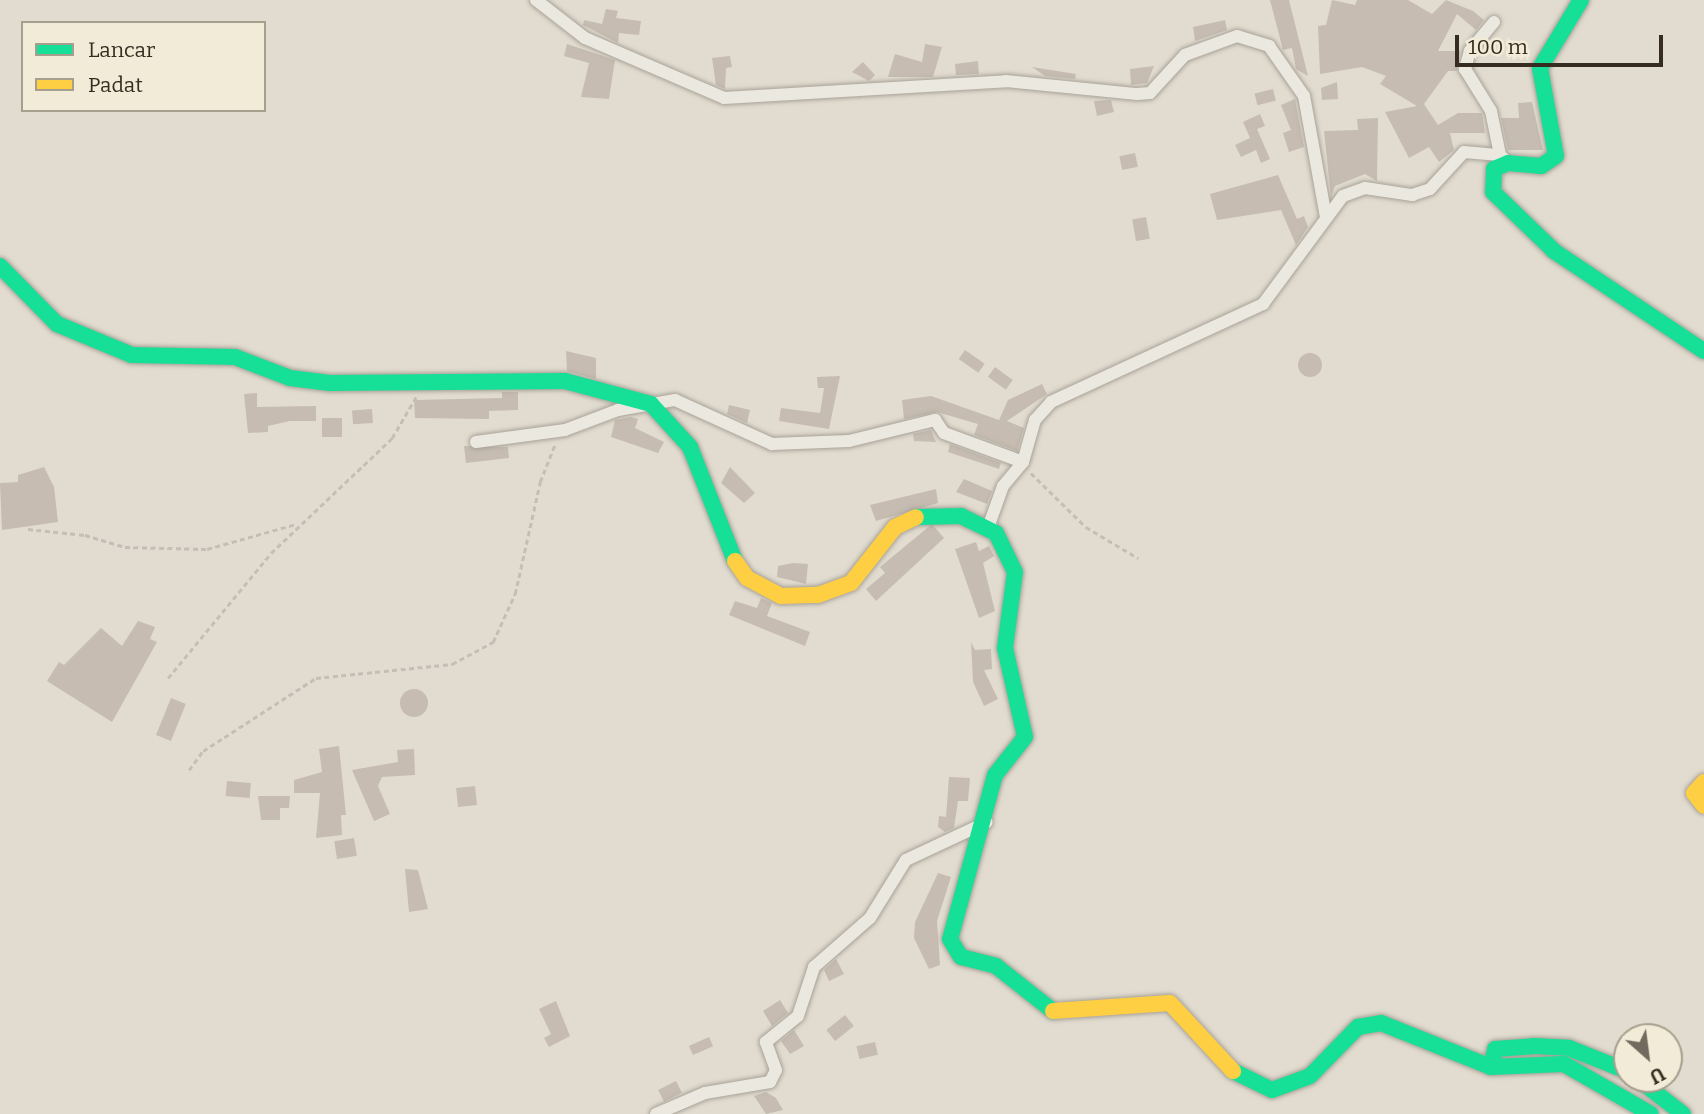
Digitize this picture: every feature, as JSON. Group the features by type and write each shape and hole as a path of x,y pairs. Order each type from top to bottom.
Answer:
{"street":[{"path":"536,0 585,38 724,98 1006,81 1150,93 1185,55 1237,36 1269,46 1304,96 1326,217"},
{"path":"1581,0 1540,68 1556,156 1541,166 1464,152 1430,189 1412,195 1365,188 1343,196 1264,304 1042,409 1023,462 1003,486 989,525 996,533 1015,572 1005,648 1026,737 995,775 986,822 956,908 953,949 996,966 1046,1009 1090,1016 1146,1002 1170,1003 1220,1060 1250,1084 1272,1090 1310,1076 1367,1023 1401,1029 1491,1067 1564,1064 1620,1089 1651,1114"},
{"path":"1494,22 1470,51 1465,69 1492,111 1504,159"},
{"path":"1504,159 1494,169 1493,192 1508,211 1554,251 1704,351"},
{"path":"0,266 34,307 104,348 235,357 304,380 423,386 565,381 651,404 690,404 779,445 849,441 934,420 944,433 1023,462"},
{"path":"476,442 565,430 651,404"},
{"path":"651,404 690,447 734,559 747,578 781,596 818,595 851,583 895,527 926,513 961,516 996,533"},
{"path":"1704,782 1694,793 1704,806"},
{"path":"656,1114 705,1093 770,1082 776,1070 765,1042 798,1016 814,967 870,918 906,860 986,822"},
{"path":"1491,1067 1495,1049 1534,1046 1569,1048 1613,1065"},
{"path":"1656,1093 1683,1114"}],"path":[{"path":"168,678 299,523 393,438 423,386"},
{"path":"190,770 213,744 316,678 452,664 493,642 515,594 550,452 565,430"},
{"path":"1023,462 1041,488 1086,527 1138,558"},
{"path":"28,529 125,547 207,549 299,523"}],"building":[{"path":"1270,0 1289,0 1308,76 1296,69 1292,48 1283,50"},
{"path":"1332,0 1355,5 1357,0 1408,0 1432,14 1446,0 1473,11 1484,20 1476,30 1457,14 1438,51 1460,51 1457,71 1448,71 1424,104 1438,125 1458,113 1482,113 1485,133 1450,133 1454,150 1439,162 1429,147 1409,158 1385,112 1417,106 1380,84 1386,76 1362,67 1320,74 1318,26 1326,25"},
{"path":"606,9 618,11 616,18 641,21 639,35 619,33 618,43 583,25 584,20 602,24"},
{"path":"1225,20 1227,30 1195,41 1193,27"},
{"path":"567,44 615,60 609,99 581,97 589,63 564,56"},
{"path":"925,44 942,47 933,77 888,77 895,54 922,62"},
{"path":"730,56 732,67 726,68 725,89 716,85 712,58"},
{"path":"978,61 979,74 956,75 955,64"},
{"path":"863,62 875,75 869,81 852,72"},
{"path":"1154,66 1147,83 1131,85 1130,69"},
{"path":"1032,67 1076,74 1075,79 1045,76"},
{"path":"1337,82 1338,99 1322,100 1321,88"},
{"path":"1273,89 1276,101 1257,105 1255,94"},
{"path":"1295,99 1304,147 1289,152 1283,133 1291,130 1281,105"},
{"path":"1111,100 1114,112 1097,116 1094,101"},
{"path":"1532,102 1543,150 1508,150 1501,118 1519,118 1518,103"},
{"path":"1260,114 1265,126 1257,129 1270,159 1261,163 1256,150 1241,157 1235,145 1250,138 1243,122"},
{"path":"1378,118 1377,181 1365,174 1335,186 1331,197 1324,131 1358,130 1357,119"},
{"path":"1135,153 1138,167 1122,170 1119,156"},
{"path":"1278,175 1297,219 1304,216 1308,227 1296,245 1281,210 1217,220 1210,194"},
{"path":"1146,217 1150,239 1136,241 1132,219"},
{"path":"965,350 985,364 978,373 959,359"},
{"path":"566,351 596,358 596,379 567,371"},
{"path":"1310,353 1319,356 1322,365 1319,374 1310,377 1301,374 1298,365 1301,356"},
{"path":"995,367 1013,380 1006,390 988,377"},
{"path":"840,376 829,429 779,421 781,408 820,413 824,388 818,388 817,377"},
{"path":"1042,384 1047,394 1007,421 1024,428 1017,451 974,435 978,424 937,412 904,419 902,400 931,396 999,420 1008,400"},
{"path":"502,392 518,392 518,410 489,411 489,419 415,418 414,400 502,398"},
{"path":"257,393 257,407 316,406 316,421 290,421 268,426 268,432 248,433 244,394"},
{"path":"729,405 750,410 747,423 727,414"},
{"path":"372,409 373,423 353,424 352,410"},
{"path":"631,417 638,419 635,428 664,442 658,453 611,437 615,420"},
{"path":"322,418 342,418 342,437 322,437"},
{"path":"931,430 936,442 914,441 913,434"},
{"path":"950,444 1001,463 999,469 948,452"},
{"path":"464,446 508,447 509,458 466,463"},
{"path":"44,467 54,487 58,522 2,530 0,483 18,482 18,475"},
{"path":"730,467 755,493 744,503 721,483"},
{"path":"964,479 992,491 987,504 956,492"},
{"path":"936,489 938,503 876,521 870,505"},
{"path":"932,524 944,538 876,601 866,589 885,573 880,567"},
{"path":"976,542 979,551 989,546 994,556 983,563 995,611 979,618 955,549"},
{"path":"808,564 806,584 777,577 778,566"},
{"path":"761,598 772,603 767,616 810,632 805,646 729,615 735,601 757,608"},
{"path":"138,621 155,627 150,639 157,642 112,722 47,681 59,662 64,665 101,628 122,646"},
{"path":"971,642 975,650 991,649 992,669 984,670 998,699 984,706 973,682"},
{"path":"414,689 424,693 428,703 424,713 414,717 404,713 400,703 404,693"},
{"path":"171,698 186,704 171,741 156,735"},
{"path":"339,746 346,815 341,815 342,835 316,838 320,793 294,793 294,780 322,772 319,749"},
{"path":"414,749 415,775 382,777 378,786 390,814 374,821 352,770 398,762 397,750"},
{"path":"949,777 970,778 968,801 958,801 954,828 945,832 938,827 939,816 946,817"},
{"path":"227,781 251,783 250,798 226,796"},
{"path":"475,786 477,805 458,807 456,788"},
{"path":"258,796 290,796 289,808 280,808 280,820 261,820"},
{"path":"354,838 357,856 337,859 334,841"},
{"path":"405,869 418,870 428,909 409,912"},
{"path":"938,873 951,877 937,921 940,965 929,969 914,938 915,922"},
{"path":"836,959 844,974 829,981 824,970"},
{"path":"780,1000 788,1013 772,1026 763,1011"},
{"path":"556,1001 570,1036 549,1047 544,1038 551,1034 539,1009"},
{"path":"845,1015 854,1026 835,1041 826,1030"},
{"path":"794,1030 804,1046 790,1054 781,1041"},
{"path":"709,1037 713,1046 693,1055 689,1046"},
{"path":"875,1042 878,1055 859,1059 856,1046"},
{"path":"676,1081 682,1093 664,1102 658,1090"},
{"path":"766,1092 776,1098 783,1110 766,1114 754,1096"}],"traffic: fast":[{"path":"1581,0 1540,68 1556,156 1541,166 1508,163 1494,169 1493,192 1554,251 1704,351"},
{"path":"0,266 57,324 132,355 235,357 290,378 330,383 565,381 651,404 690,447 735,561"},
{"path":"916,517 961,516 996,533 1015,572 1005,648 1025,737 995,775 950,939 961,957 996,966 1053,1011"},
{"path":"1233,1071 1272,1090 1310,1076 1358,1027 1381,1023 1491,1067 1564,1064 1651,1114"},
{"path":"1491,1067 1495,1049 1534,1046 1569,1048 1613,1065"},
{"path":"1656,1093 1683,1114"}],"traffic: slow":[{"path":"735,561 747,578 781,596 818,595 851,583 895,527 916,517"},
{"path":"1704,782 1694,793 1704,806"},
{"path":"1053,1011 1170,1003 1233,1071"}]}
